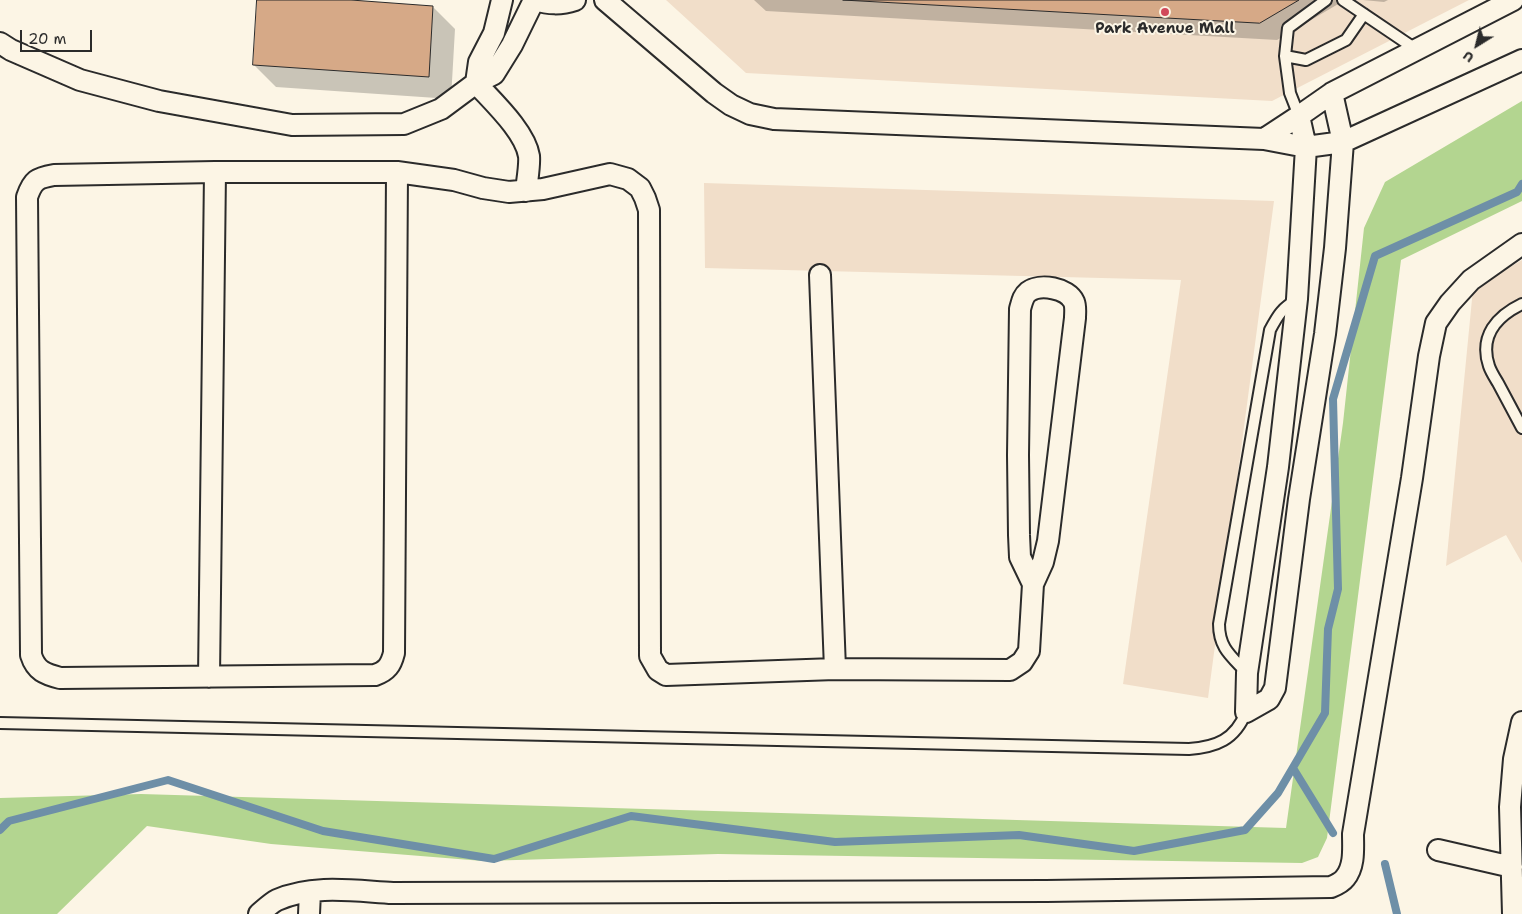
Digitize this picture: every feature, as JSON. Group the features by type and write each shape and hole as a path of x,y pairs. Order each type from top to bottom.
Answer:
{"street":[{"path":"476,83 479,62 494,33 502,0"},
{"path":"0,43 11,50 80,80 159,102 292,125 404,124 441,110 476,83 494,74 512,45 534,0 549,4 565,4 575,0"},
{"path":"605,0 714,93 731,105 750,114 774,119 1264,138 1306,147 1344,142 1522,60"},
{"path":"1264,138 1332,93 1513,0"},
{"path":"476,83 520,133 529,156 526,191"},
{"path":"1246,712 1269,699 1275,688 1304,466 1325,334 1344,142 1332,93"},
{"path":"1246,712 1247,673 1278,467 1297,300 1306,147 1299,116"},
{"path":"397,172 394,653 392,663 382,673 375,675 60,678 48,675 40,670 33,664 30,655 28,197 31,186 37,179 54,175 215,172 397,172 454,180 483,188 509,192 526,191 610,174 628,179 640,188 649,210 650,656 661,673 666,675 835,669 1010,670 1022,662 1029,651 1033,584 1043,562 1048,540 1075,318 1073,301 1067,294 1059,290 1035,288 1029,291 1022,299 1020,309 1018,456 1020,557 1033,584"},
{"path":"209,677 215,172"},
{"path":"259,914 275,901 292,895 340,890 402,893 1046,892 1331,888 1344,880 1351,869 1354,853 1353,834 1436,322 1471,280 1522,244"},
{"path":"820,275 835,669"},
{"path":"1278,467 1304,466"},
{"path":"1513,914 1510,807 1514,759 1522,722"},
{"path":"1438,850 1512,867"},
{"path":"309,914 310,892"}],"lane":[{"path":"1299,116 1290,93 1285,56 1288,28 1326,0"},
{"path":"1343,0 1417,50"},
{"path":"1285,56 1306,60 1346,40 1364,14"},
{"path":"1247,673 1221,644 1219,624 1270,330 1286,305 1297,300"},
{"path":"1522,304 1500,317 1490,332 1486,349 1489,366 1522,428"},
{"path":"0,723 1205,748 1219,744 1230,735 1242,722 1246,712"}],"shaded area":[{"path":"666,0 1469,0 1272,101 746,73"},
{"path":"704,183 1274,201 1208,698 1123,684 1181,280 705,268"},
{"path":"1522,260 1522,563 1506,535 1446,566 1473,289"}],"green space":[{"path":"1522,101 1522,201 1401,260 1327,838 1318,857 1302,863 718,854 483,861 271,844 147,826 57,914 0,914 0,798 141,794 1286,828 1343,423 1364,228 1385,182"}],"building":[{"path":"257,0 351,0 433,6 429,77 253,65"},
{"name":"Park Avenue Mall","path":"843,0 1299,0 1260,23"}],"waterway":[{"path":"0,830 9,821 168,780 323,831 494,859 631,816 835,842 1019,835 1134,851 1245,830 1278,793 1325,713 1328,629 1338,589 1333,399 1375,256 1517,192 1522,184"},
{"path":"1293,768 1333,833"},
{"path":"1385,864 1397,914"}],"place":[{"name":"Park Avenue Mall","path":"1165,12"}]}
